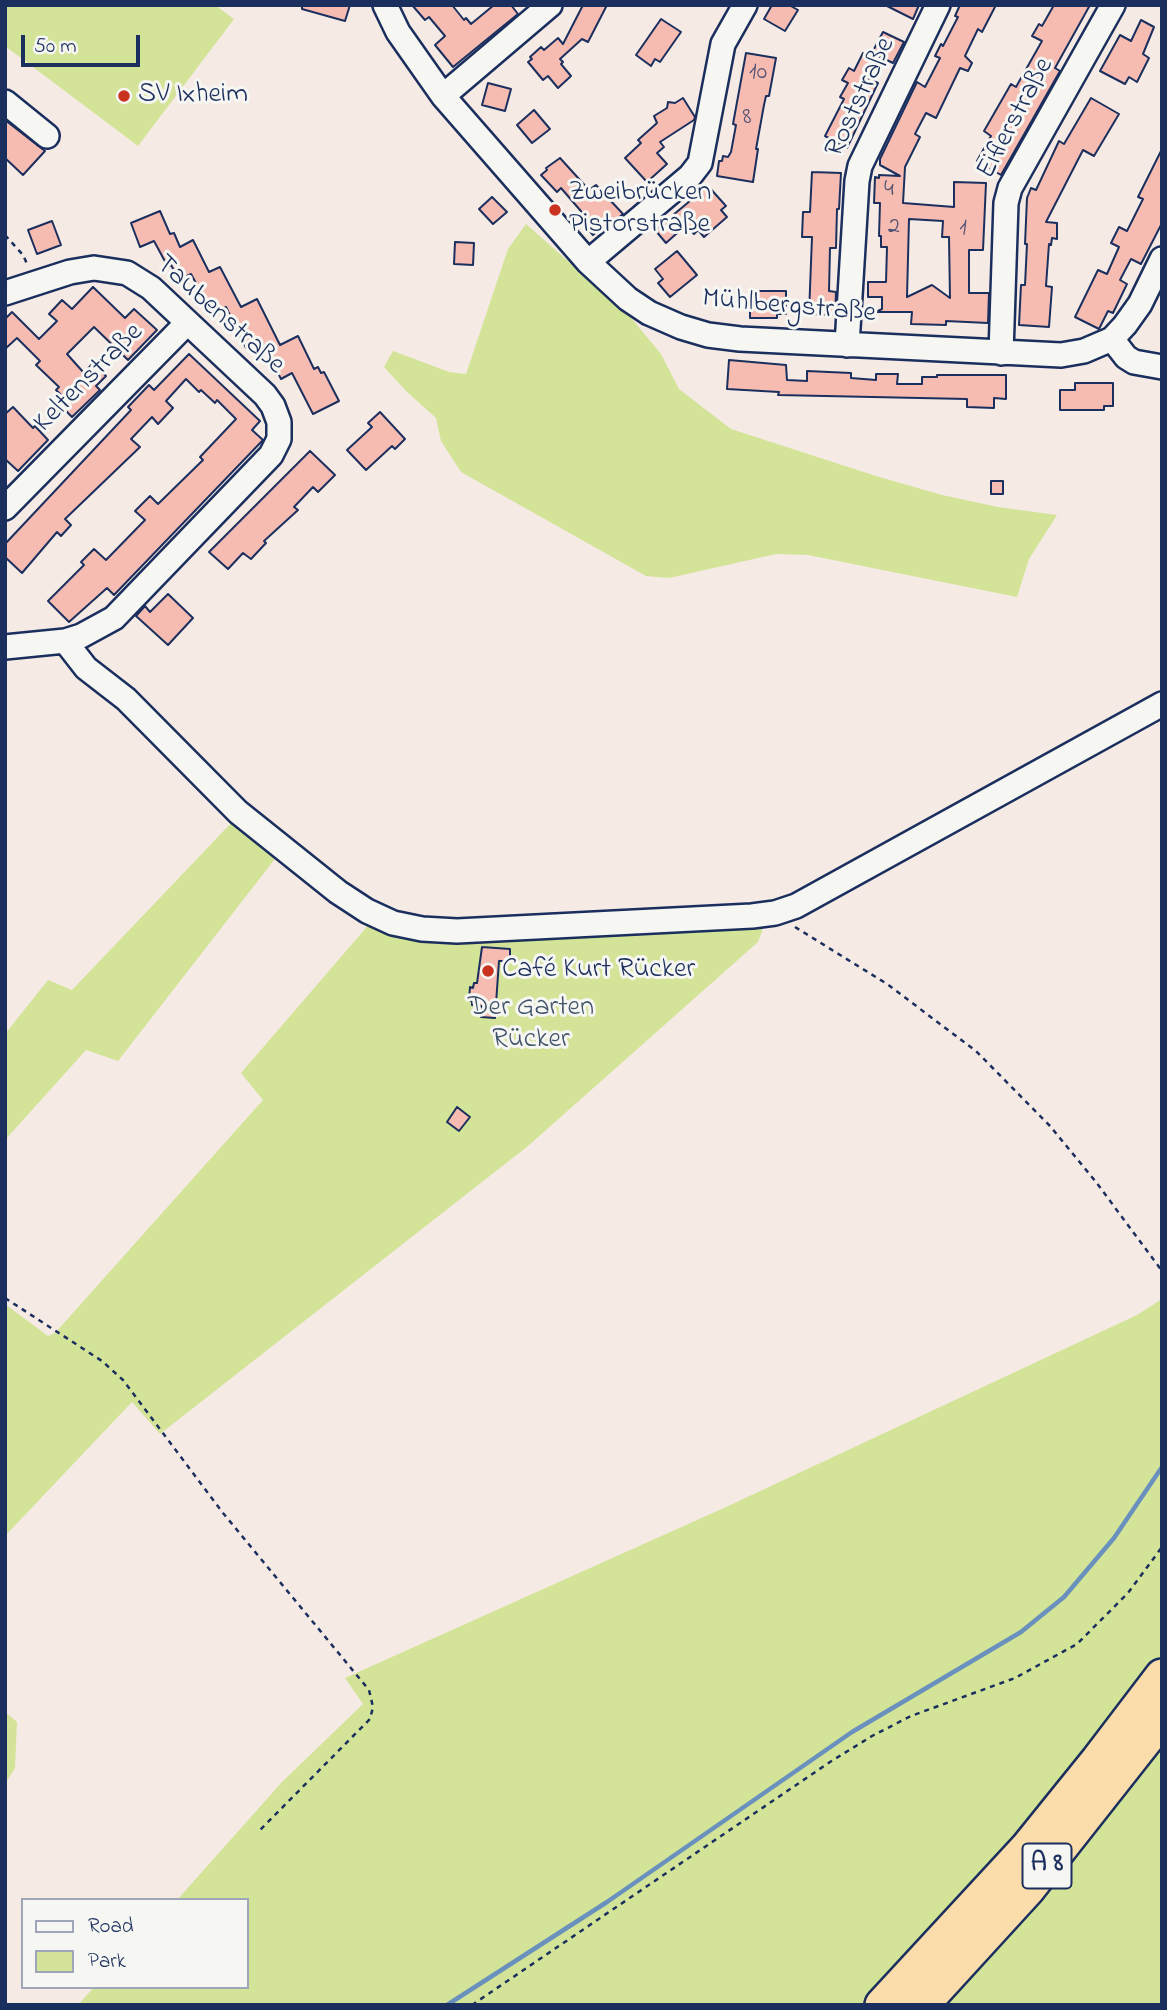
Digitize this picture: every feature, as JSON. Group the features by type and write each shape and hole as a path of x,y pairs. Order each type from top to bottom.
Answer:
{"highway":[{"name":"A 8","path":"882,2005 1027,1848 1162,1676"},
{"name":"A 8","path":"922,2005 1028,1889 1162,1719"}],"street":[{"name":"Mühlbergstraße","path":"384,5 398,32 443,96 588,262 628,299 649,313 681,327 708,335 740,339 1061,355 1084,351 1112,339 1140,304 1162,259"},
{"path":"443,96 550,5"},
{"path":"588,262 690,176 700,163 723,44 745,5"},
{"name":"Roststraße","path":"848,345 856,181 860,166 938,5"},
{"name":"Eiflerstraße","path":"1002,353 1006,203 1010,188 1113,5"},
{"path":"5,102 47,136"},
{"name":"Taubenstraße","path":"5,293 70,272 94,268 127,273 141,281 265,395 279,422 279,439 271,455 114,618 81,636 65,641"},
{"name":"Keltenstraße","path":"5,508 187,323"},
{"path":"1112,339 1126,357 1135,362 1162,367"},
{"path":"5,647 65,641 86,668 125,699 238,812 338,892 367,911 393,923 422,929 457,931 775,913 796,906 1162,704"}],"path":[{"path":"5,235 23,255 34,283"},
{"path":"775,913 887,984 976,1051 1050,1126 1096,1182 1162,1271"},
{"path":"5,1298 102,1361 123,1380 223,1513 369,1690 373,1707 370,1719 260,1830"},
{"path":"472,2005 872,1736 911,1716 1014,1678 1077,1644 1128,1593 1162,1547"}],"green space":[{"name":"SV Ixheim","path":"5,5 215,5 234,19 138,146 5,46"},
{"path":"526,224 628,314 661,354 679,389 731,429 942,495 998,507 1057,515 1029,559 1017,597 808,555 776,554 669,578 646,576 461,472 441,441 436,418 384,367 393,351 449,372 466,374 508,249"},
{"path":"235,819 278,855 118,1061 86,1050 5,1140 5,1034 48,980 72,990"},
{"name":"Der Garten Rücker","path":"761,921 764,926 758,942 528,1146 160,1434 132,1402 5,1536 5,1304 48,1336 55,1333 263,1100 241,1073 371,922"},
{"path":"1162,1299 1162,2005 78,2005 92,1989 248,1989 248,1898 179,1898 282,1782 363,1704 345,1678 726,1507 1137,1315"},
{"path":"5,1712 17,1722 15,1768 5,1784"}],"building":[{"path":"302,5 350,5 345,21 302,9"},
{"path":"412,5 452,5 464,20 466,18 471,24 494,5 511,5 518,14 453,67 435,45 445,36 429,17 425,20"},
{"path":"583,5 607,5 588,42 582,39 560,59 571,76 558,88 548,76 543,80 528,62 541,47 544,50 558,38 563,44"},
{"path":"772,5 789,5 798,10 785,31 764,19"},
{"path":"885,5 919,5 913,19"},
{"path":"960,5 996,5 982,32 978,29 965,56 972,63 968,71 960,68 936,118 926,113 915,134 920,137 905,167 903,203 954,207 954,182 986,183 983,250 969,250 969,293 989,293 988,323 946,321 946,325 911,324 912,312 876,312 882,309 882,297 868,297 868,282 886,282 887,247 881,247 879,236 880,203 874,203 875,177 900,176 880,165 880,159 917,82 925,87 940,58 935,56 958,17 955,16","holes":["909,219 943,221 942,237 949,237 950,298 932,285 907,297"]},
{"path":"1054,5 1090,5 1055,68 1060,71 1001,175 977,161 991,136 984,131 1011,84 1016,87 1042,41 1032,36 1039,24 1042,26"},
{"path":"661,19 681,32 660,62 655,59 651,66 636,55"},
{"path":"1141,20 1154,27 1143,54 1149,58 1137,82 1129,77 1125,84 1100,71 1120,35 1131,41"},
{"path":"883,32 904,42 893,63 872,53"},
{"path":"746,53 776,58 769,96 766,96 764,105 753,182 717,176 719,161 722,161 723,156 728,157 731,152 736,125 733,124"},
{"path":"863,53 879,61 869,79 878,83 847,148 825,136 844,99 840,97 848,83 842,80 849,68 854,71"},
{"path":"488,83 511,89 505,111 482,105"},
{"path":"683,98 695,117 694,120 660,142 664,147 657,153 667,164 647,182 625,158 641,143 638,140 657,123 654,116 667,108 668,102 675,103"},
{"path":"1091,98 1119,114 1094,156 1083,150 1046,222 1057,223 1057,239 1052,238 1051,245 1049,244 1046,286 1052,287 1049,327 1019,325 1021,285 1025,285 1027,198 1031,188 1036,190 1059,141 1064,144"},
{"path":"534,110 550,129 532,143 517,125"},
{"path":"5,120 45,151 23,175 5,158"},
{"path":"1162,149 1162,223 1141,264 1131,259 1120,280 1127,284 1113,313 1108,311 1099,329 1075,317 1098,270 1107,274 1119,247 1111,243 1119,227 1127,231 1143,199 1138,197"},
{"path":"560,158 589,190 596,185 623,214 601,233 599,230 593,235 581,221 586,217 561,188 557,192 541,175"},
{"path":"812,172 841,173 836,248 830,248 829,291 836,292 835,315 809,314 812,237 802,237 803,212 810,212"},
{"path":"708,186 726,206 721,210 727,217 704,237 698,230 694,234 686,225 666,243 655,230"},
{"path":"492,197 507,212 493,224 479,209"},
{"path":"160,211 170,234 174,233 180,247 193,240 209,272 220,267 241,307 257,299 280,345 298,336 314,369 318,367 321,373 324,372 339,401 313,414 292,373 281,379 261,340 246,348 226,307 213,314 191,274 179,280 171,265 168,267 154,241 140,247 131,223"},
{"path":"52,221 61,245 37,254 28,230"},
{"path":"455,242 474,243 473,265 454,264"},
{"path":"677,251 697,275 670,297 658,283 663,279 655,269"},
{"path":"93,287 125,318 134,309 157,330 128,360 94,327 67,354 84,373 93,363 106,376 96,386 100,390 72,417 56,401 61,395 56,390 59,387 36,365 40,361 17,338 5,349 5,319 12,312 39,339 57,321 49,314 62,300 72,309"},
{"path":"750,291 786,291 786,314 777,314 777,318 750,318"},
{"path":"189,354 260,421 252,430 263,440 114,595 107,588 69,622 48,601 84,565 81,562 94,549 106,560 145,520 135,511 150,496 158,504 203,460 200,457 236,419 217,400 215,403 186,379 166,401 173,408 158,424 152,417 131,439 140,447 65,519 71,525 61,536 57,532 22,573 5,557 5,544 131,410 128,407 149,385 154,390"},
{"path":"729,360 786,365 787,380 807,381 807,371 851,373 851,378 876,380 876,374 898,374 897,384 922,384 922,377 937,375 1006,375 1006,399 994,398 994,408 967,407 967,399 778,395 779,392 727,389"},
{"path":"1075,383 1113,383 1113,406 1104,406 1104,410 1060,410 1060,390 1075,390"},
{"path":"13,407 48,440 18,471 5,459 5,414"},
{"path":"380,412 405,439 395,449 392,446 366,470 347,450 372,427 368,423"},
{"path":"310,451 335,475 318,492 313,487 294,507 298,510 264,541 266,543 251,559 243,553 228,569 209,552"},
{"path":"991,481 1003,481 1003,494 991,494"},
{"path":"168,594 193,618 168,645 136,616 145,606 150,612"},
{"path":"482,947 510,949 510,961 499,961 495,1018 481,1017 482,1006 472,1005 469,1000 470,987 473,988 474,983 477,983"},
{"path":"457,1107 470,1117 459,1131 447,1122"}],"waterway":[{"path":"447,2005 607,1902 852,1732 1021,1632 1064,1597 1114,1538 1162,1467"}],"place":[{"name":"SV Ixheim","path":"124,96"},
{"name":"Zweibrücken Pistorstraße","path":"555,210"},
{"name":"Café Kurt Rücker","path":"488,971"}]}
